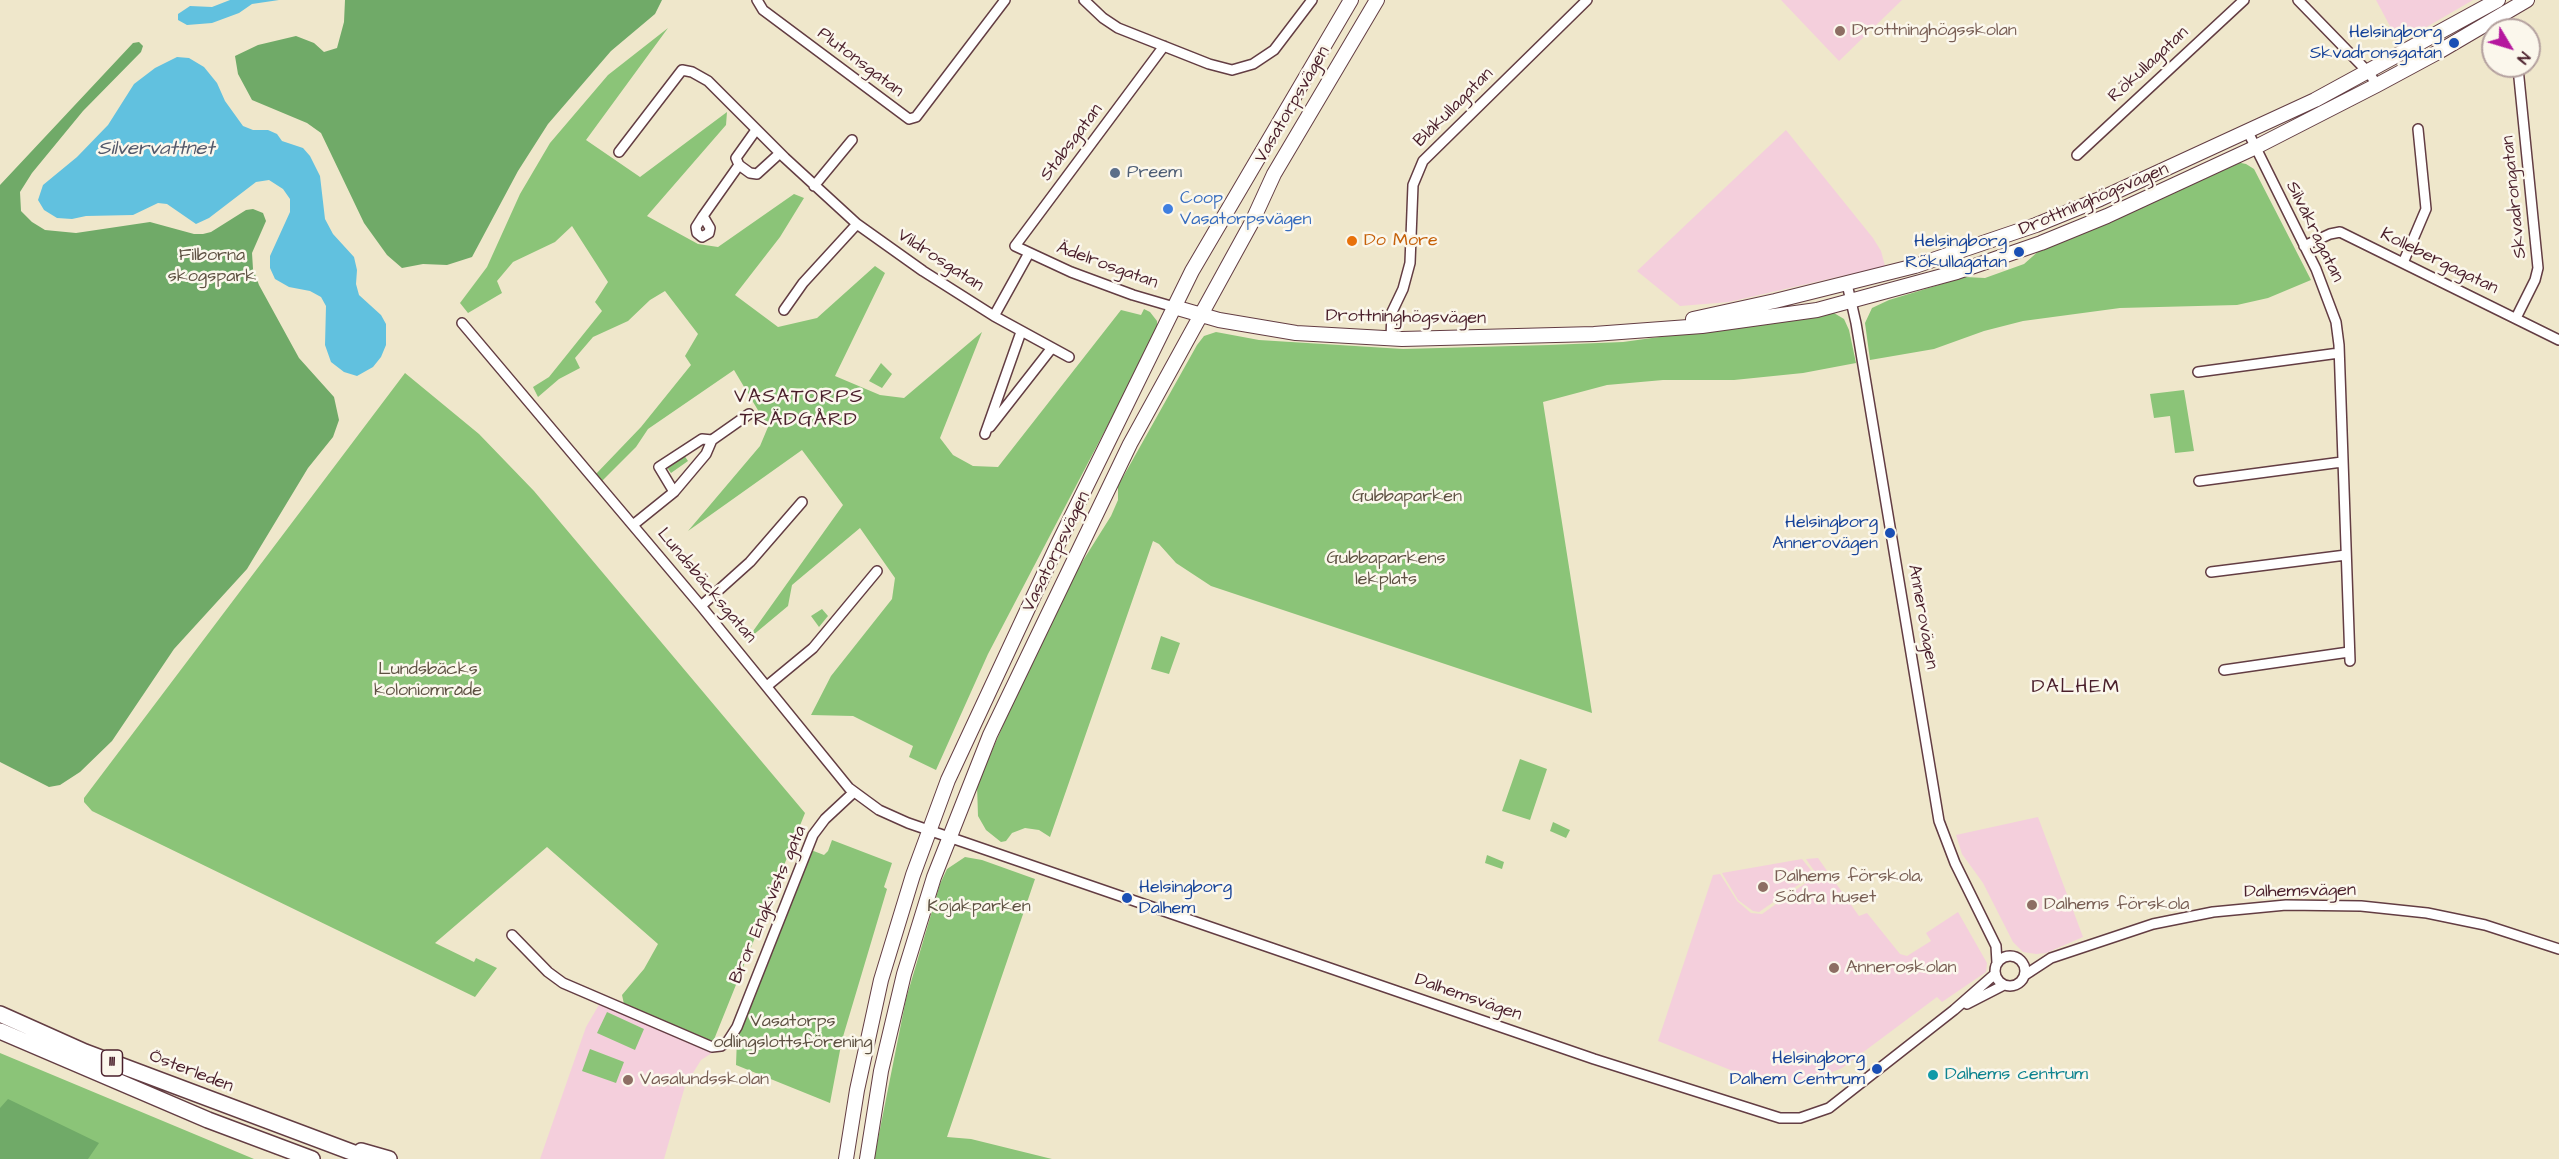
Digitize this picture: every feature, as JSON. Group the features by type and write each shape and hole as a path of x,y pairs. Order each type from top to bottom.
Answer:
{"main road":[{"name":"Vasatorpsvägen","path":"846,1159 857,1090 882,980 913,875 948,780 1014,636 1174,307 1209,240 1351,0"},
{"name":"Vasatorpsvägen","path":"867,1159 891,1024 914,939 948,838 990,735 1130,444 1252,222 1274,174 1377,0"},
{"name":"Drottninghögsvägen","path":"1641,330 1915,267 2036,225 2100,199 2315,100 2369,73 2498,0"},
{"name":"Drottninghögsvägen","path":"1174,307 1296,333 1391,338 1549,336 1702,326 1851,302 1957,272 2041,243 2136,203 2254,148 2377,85 2527,0"},
{"name":"Österleden","path":"0,1014 85,1052 370,1159"},
{"name":"Österleden","path":"0,1031 208,1120 312,1159"},
{"path":"303,1135 389,1159"}],"street":[{"name":"Plutonsgatan","path":"757,0 763,10 909,119 916,117 1005,0"},
{"path":"1084,0 1103,18 1118,28 1219,67 1241,68 1264,58 1277,48 1312,0"},
{"name":"Blåkullagatan","path":"1391,338 1392,312 1403,289 1410,263 1413,185 1424,161 1587,0"},
{"name":"Rökullagatan","path":"2077,155 2244,0"},
{"path":"2298,0 2369,73 2377,85"},
{"name":"Stabsgatan","path":"1029,253 1015,246 1164,46"},
{"name":"Vildrosgatan","path":"620,152 682,70 692,72 708,81 814,186 857,224 922,271 994,316 1029,253"},
{"name":"Skvadrongatan","path":"2516,318 2535,280 2538,257 2519,78"},
{"path":"2403,263 2426,209 2418,129"},
{"path":"756,130 736,158 739,165 750,173 757,174 780,153"},
{"name":"Silvåkragatan","path":"2224,670 2350,657 2338,333 2332,308 2247,130"},
{"path":"814,186 852,140"},
{"path":"703,216 739,165"},
{"path":"784,310 803,283 857,224"},
{"name":"Kollebergagatan","path":"2304,246 2340,232 2559,340"},
{"name":"Ädelrosgatan","path":"1029,253 1133,295 1174,307"},
{"name":"Annerovägen","path":"1847,284 1939,821 1955,863 1996,946 1997,963"},
{"path":"994,316 1069,357"},
{"name":"Lundsbäcksgatan","path":"462,323 701,606 854,792 879,810 948,838"},
{"path":"1021,332 985,434 1051,349"},
{"path":"2198,372 2339,353"},
{"path":"633,525 674,492 706,454 712,440 749,414"},
{"path":"674,492 659,467 702,439 712,440"},
{"path":"2199,481 2342,462"},
{"path":"701,606 750,562 802,502"},
{"path":"2211,572 2346,555"},
{"path":"767,686 813,648 877,571"},
{"name":"Bror Engkvists gata","path":"512,935 548,972 563,983 712,1047 721,1046 728,1041 737,1028 813,835 825,819 854,792"},
{"name":"Dalhemsvägen","path":"948,838 1594,1059 1780,1118 1800,1118 1829,1108 1954,1010 1995,974"},
{"name":"Dalhemsvägen","path":"2025,975 2045,961 2078,947 2153,924 2213,912 2286,905 2361,906 2427,913 2485,925 2559,949"},
{"name":"Annerovägen","path":"1996,946 2009,955"},
{"path":"2009,955 2022,960 2026,967 2025,975 2019,984 2004,985 1995,974 1997,963 2009,955"},
{"name":"Dalhemsvägen","path":"2022,960 2045,961"},
{"name":"Dalhemsvägen","path":"1954,1010 2004,985"}],"shaded area":[{"name":"Drottninghögsskolan","path":"1781,0 1902,0 1839,61"},
{"path":"2376,0 2473,0 2399,43"},
{"path":"1786,130 1873,238 1881,251 1885,266 1729,302 1680,306 1637,271"},
{"name":"Dalhems förskola","path":"2038,817 2083,937 2046,953 2036,954 2023,952 2013,942 1983,883 1962,854 1956,835"},
{"name":"Anneroskolan","path":"1818,858 1859,916 1867,913 1900,954 1907,956 1931,941 1926,933 1958,912 1987,963 1986,972 1942,1002 1937,997 1842,1068 1804,1084 1753,1079 1658,1041 1713,875 1720,874 1737,901 1751,913 1762,914 1817,875 1806,859"},
{"name":"Dalhems förskola, Södra huset","path":"1802,859 1814,874 1759,912 1753,911 1738,900 1722,873"},
{"name":"Vasalundsskolan","path":"600,1003 712,1053 701,1060 685,1086 664,1159 540,1159 586,1027"}],"green space":[{"path":"345,0 662,0 655,14 611,51 548,124 518,171 472,257 447,265 423,264 402,268 387,255 364,223 321,133 307,123 252,100 238,74 235,56 258,45 296,36 314,43 324,52 337,48 344,22"},
{"path":"668,28 586,140 640,177 727,112 726,125 647,216 698,244 718,247 794,194 804,198 780,237 735,295 778,327 817,318 875,266 885,273 835,376 880,395 904,398 982,332 940,438 953,455 973,466 998,467 1121,310 1141,315 1144,309 1150,312 1157,321 1157,331 988,654 936,770 909,757 913,746 853,716 811,715 831,676 892,599 895,578 860,528 792,585 788,606 746,641 843,505 802,450 688,531 760,446 768,427 734,370 648,429 636,447 601,482 595,475 641,427 691,365 685,356 698,334 665,291 650,300 628,321 593,337 575,358 580,368 559,379 538,397 533,387 549,377 602,311 595,302 608,282 572,226 555,242 513,262 497,281 502,293 468,313 460,303 487,267 520,194 550,143 608,75"},
{"name":"Filborna skogspark","path":"139,42 143,46 141,52 83,111 32,173 20,192 21,211 45,230 76,233 150,222 194,234 211,232 246,210 253,209 263,213 266,221 252,253 253,269 259,285 299,358 334,397 339,420 333,437 308,468 247,569 174,649 112,741 80,772 60,785 49,787 0,762 0,185 133,43"},
{"path":"2236,162 2254,169 2311,280 2268,298 2237,305 2120,308 2023,321 1984,331 1934,349 1870,360 1865,323 1872,308 1889,300 1965,277 1985,278 2024,264 2041,249 2093,229"},
{"name":"Gubbaparken","path":"1834,313 1844,319 1849,330 1856,363 1803,373 1734,380 1663,380 1607,385 1543,402 1592,713 1211,586 1176,563 1159,544 1153,541 1050,837 1039,830 1025,828 1012,833 1006,841 1001,842 986,830 978,816 977,785 1016,696 1079,567 1111,516 1118,500 1118,486 1204,336 1216,332 1259,340 1403,349 1549,345 1623,342"},
{"path":"881,363 892,374 882,388 869,381"},
{"name":"Lundsbäcks koloniområde","path":"405,373 479,434 534,491 805,813 713,1042 624,1004 622,995 644,969 658,944 547,847 435,943 474,962 476,958 497,968 475,997 92,811 84,802 84,798"},
{"path":"2184,390 2194,451 2175,453 2170,416 2154,418 2150,394"},
{"path":"682,452 688,461 671,473 664,463"},
{"path":"822,609 828,616 819,627 811,616"},
{"path":"1161,636 1180,643 1169,674 1151,669"},
{"path":"1520,759 1547,769 1530,820 1502,811"},
{"path":"1553,822 1570,830 1566,838 1550,831"},
{"name":"Vasatorps odlingslottsförening","path":"832,840 892,863 884,887 887,889 842,1040 830,1103 736,1065 737,1038 811,850 824,855"},
{"path":"1487,855 1504,862 1502,869 1485,863"},
{"name":"Kojakparken","path":"965,857 982,860 1035,879 947,1137 971,1139 1052,1159 874,1159 906,999 940,884 947,869"},
{"path":"607,1012 644,1029 635,1050 597,1033"},
{"path":"590,1049 624,1062 616,1083 582,1071"},
{"path":"0,1053 254,1159 0,1159"},
{"path":"8,1099 99,1143 88,1159 0,1159 0,1108"}],"water":[{"path":"230,0 279,0 252,4 239,13 212,23 187,25 178,20 178,14 190,6 212,7"},
{"name":"Silvervattnet","path":"177,57 189,58 204,67 217,83 225,101 243,126 253,130 268,130 277,134 282,141 303,148 310,156 320,176 325,219 333,234 354,257 359,295 381,315 386,324 386,345 381,357 373,367 357,376 344,372 331,362 325,345 326,306 321,297 310,291 289,287 275,279 270,268 270,256 290,212 290,199 283,189 269,180 256,182 209,218 196,224 167,204 158,203 133,215 86,216 72,219 57,218 44,210 38,200 43,185 77,157 108,125 134,84 155,68"}],"place":[{"name":"Drottninghögsskolan","path":"1840,31"},
{"name":"Helsingborg Skvadronsgatan","path":"2454,43"},
{"name":"Preem","path":"1115,173"},
{"name":"Coop Vasatorpsvägen","path":"1168,209"},
{"name":"Do More","path":"1352,241"},
{"name":"Helsingborg Rökullagatan","path":"2019,252"},
{"name":"Helsingborg Annerovägen","path":"1890,533"},
{"name":"Dalhems förskola, Södra huset","path":"1763,887"},
{"name":"Helsingborg Dalhem","path":"1127,898"},
{"name":"Dalhems förskola","path":"2032,905"},
{"name":"Anneroskolan","path":"1834,968"},
{"name":"Helsingborg Dalhem Centrum","path":"1877,1069"},
{"name":"Dalhems centrum","path":"1933,1075"},
{"name":"Vasalundsskolan","path":"628,1080"}],"district":[{"name":"VASATORPS TRÄDGÅRD","path":"799,410"},
{"name":"DALHEM","path":"2076,688"}],"park label":[{"name":"Gubbaparkens lekplats","path":"1386,569"}]}
